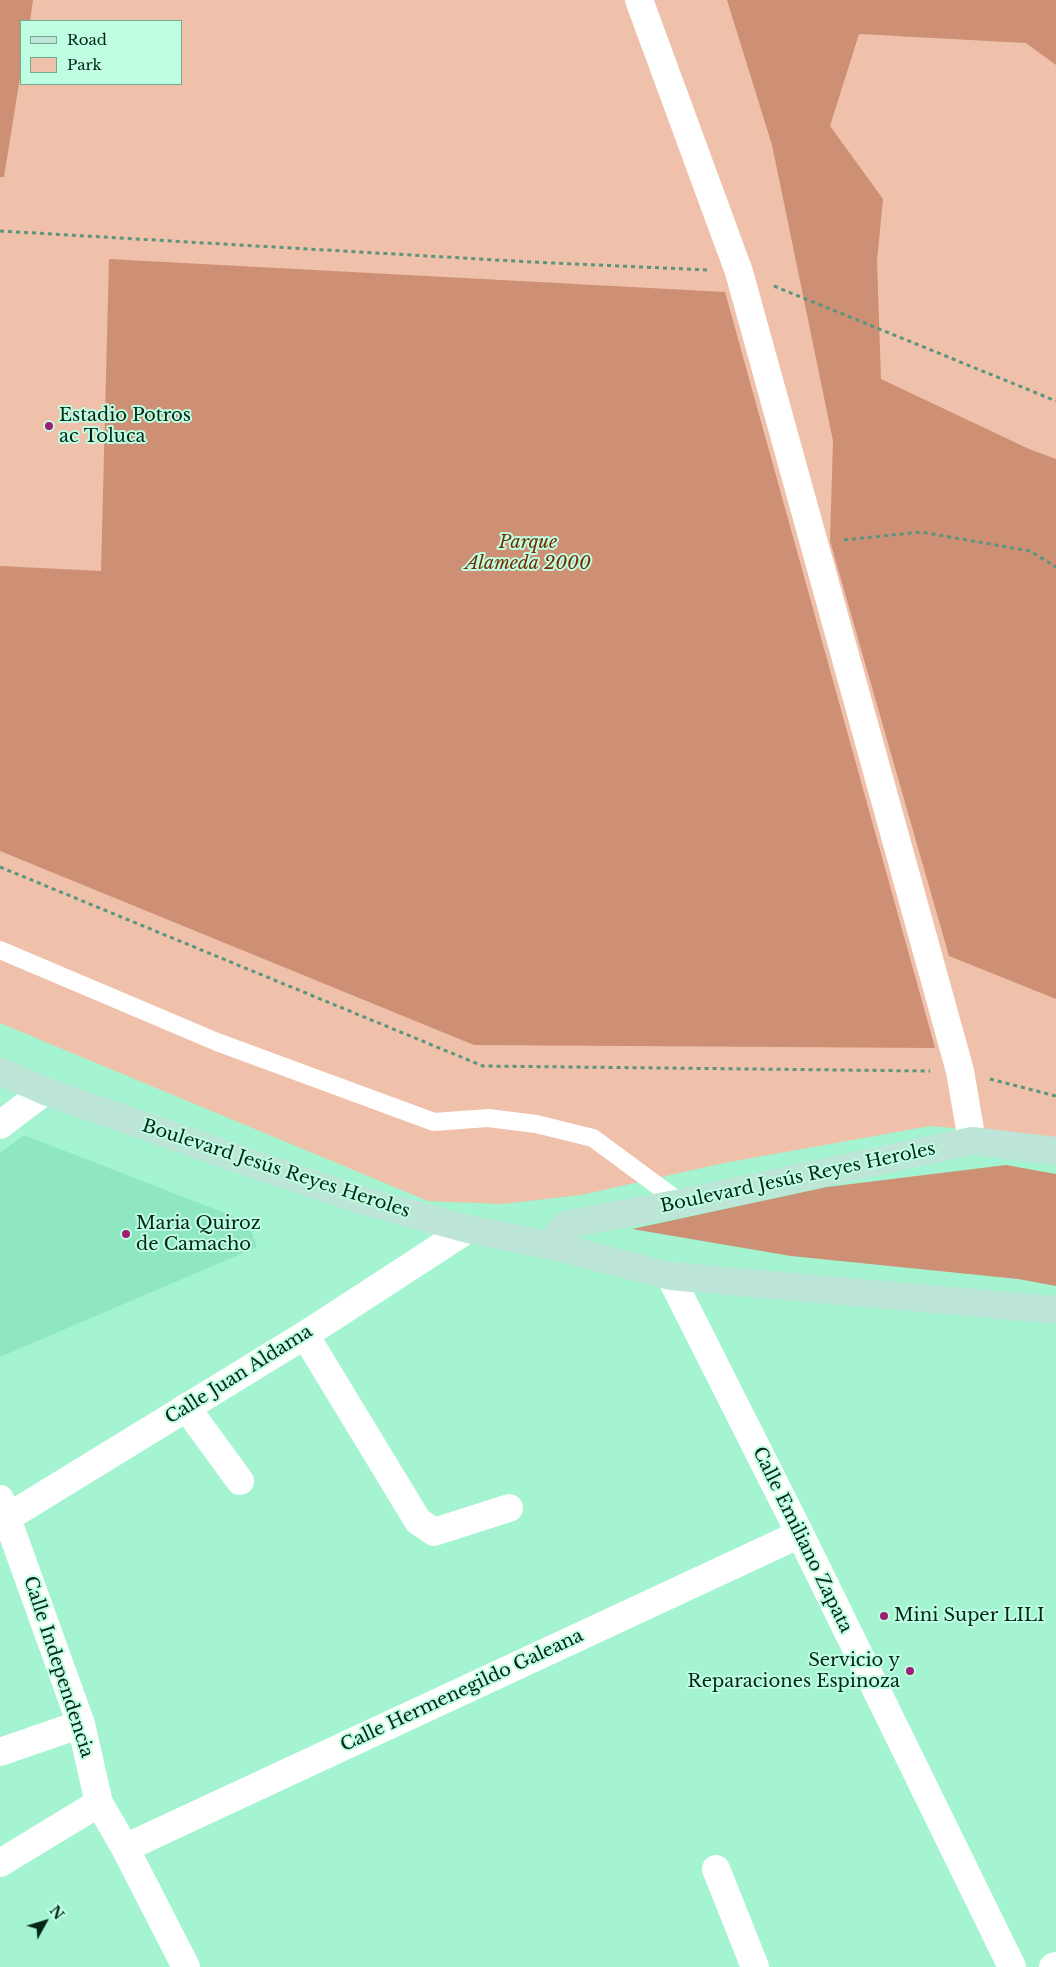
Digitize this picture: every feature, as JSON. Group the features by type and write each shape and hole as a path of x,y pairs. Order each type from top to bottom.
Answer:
{"main road":[{"name":"Boulevard Jesús Reyes Heroles","path":"0,1071 45,1091 364,1201 468,1229 557,1247 670,1276 1056,1310"},
{"name":"Boulevard Jesús Reyes Heroles","path":"557,1247 559,1232 569,1224 681,1203 972,1141 1056,1150"}],"street":[{"path":"639,0 739,272 960,1071 972,1141"},
{"path":"0,1125 45,1091"},
{"name":"Calle Juan Aldama","path":"3,1513 186,1407 305,1335 468,1229"},
{"name":"Calle Emiliano Zapata","path":"670,1276 800,1534 1012,1967"},
{"path":"305,1335 418,1521 434,1532 509,1508"},
{"path":"186,1407 240,1481"},
{"name":"Calle Independencia","path":"3,1513 81,1724 99,1803 125,1848 186,1967"},
{"name":"Calle Hermenegildo Galeana","path":"125,1848 800,1534"},
{"path":"0,1752 81,1724"},
{"path":"0,1862 99,1803"},
{"path":"716,1869 755,1967"}],"lane":[{"path":"0,950 218,1042 434,1122 488,1118 536,1124 593,1138 681,1203"}],"path":[{"path":"0,231 531,262 739,272 1056,401"},
{"path":"813,543 921,532 1030,551 1056,567"},
{"path":"0,867 483,1066 960,1071 1056,1096"}],"shaded area":[{"name":"Maria Quiroz de Camacho","path":"24,1135 248,1222 257,1247 0,1357 0,1153"}],"green space":[{"name":"Parque Alameda 2000","path":"0,0 1056,0 1056,1137 930,1126 724,1163 581,1195 502,1204 428,1201 0,1023"},
{"path":"0,0 33,0 30,20 20,20 20,77 4,177 0,177"},
{"path":"727,0 1056,0 1056,65 1026,43 859,34 830,126 883,199 877,261 881,379 1029,449 1056,459 1056,999 949,956 830,541 833,441 772,145"},
{"path":"109,259 725,292 935,1048 474,1045 0,851 0,566 101,571"},
{"path":"1006,1165 1056,1174 1056,1286 1018,1279 791,1256 632,1229 827,1187"}],"place":[{"name":"Estadio Potros ac Toluca","path":"49,426"},
{"name":"Maria Quiroz de Camacho","path":"126,1234"},
{"name":"Mini Super LILI","path":"884,1616"},
{"name":"Servicio y Reparaciones Espinoza","path":"910,1671"}]}
